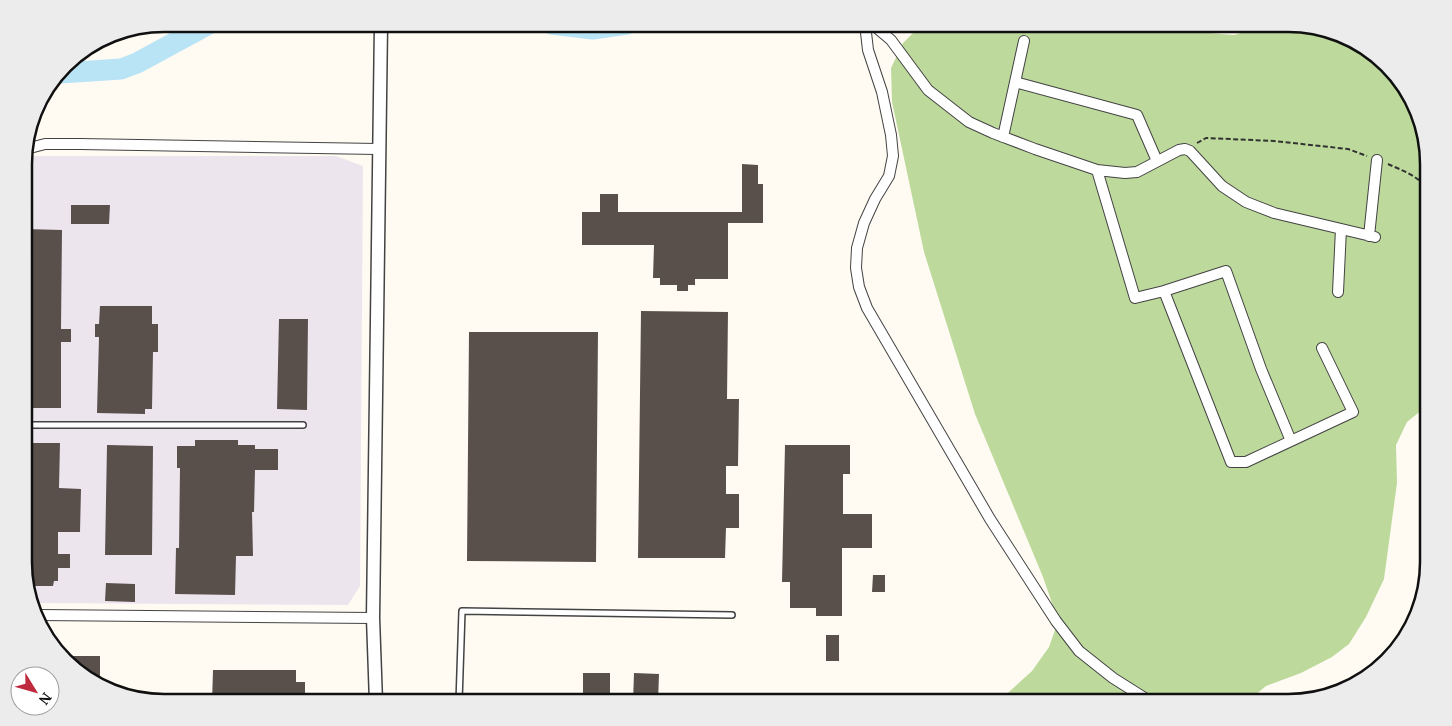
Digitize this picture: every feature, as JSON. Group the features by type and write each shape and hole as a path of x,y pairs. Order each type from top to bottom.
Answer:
{"street":[{"path":"376,694 373,618 381,32"},
{"path":"866,32 868,50 882,92 891,135 893,156 889,176 875,199 864,223 857,248 856,268 859,287 866,308 990,519 1056,621 1079,651 1113,678 1139,693"},
{"path":"882,32 891,40 928,90 969,122 1003,137 1098,170 1125,173 1137,172 1179,150 1185,149 1222,186 1246,202 1274,213 1372,237 1377,160"},
{"path":"1003,137 1024,41"},
{"path":"1015,82 1137,115 1157,161"},
{"path":"34,147 54,144 378,149"},
{"path":"1098,170 1135,298 1164,291 1226,271 1260,369 1292,440"},
{"path":"1338,292 1341,229"},
{"path":"1164,291 1231,462 1246,462 1353,412 1322,348"},
{"path":"44,615 373,618"}],"lane":[{"path":"32,425 303,425"},
{"path":"459,694 462,611 732,615"}],"path":[{"path":"1185,149 1206,138 1274,141 1348,149 1401,170 1420,180"}],"shaded area":[{"path":"33,156 336,156 363,166 360,586 348,605 40,603 32,561"}],"green space":[{"path":"914,32 1206,32 1234,35 1244,32 1287,32 1313,35 1346,46 1374,65 1392,84 1402,99 1415,130 1420,165 1420,411 1407,422 1396,445 1397,483 1384,579 1366,617 1349,644 1332,657 1301,673 1266,686 1258,693 1008,693 1032,671 1049,647 1056,627 1054,609 1043,577 975,414 924,252 892,102 891,68 903,43"}],"building":[{"path":"742,164 758,165 758,184 763,184 763,223 728,223 728,279 695,279 695,285 688,285 688,291 677,291 677,285 660,285 660,278 653,278 654,245 582,245 582,212 600,212 600,194 618,194 618,212 742,212"},
{"path":"71,205 110,205 109,224 71,224"},
{"path":"33,229 62,230 61,329 71,329 71,342 61,342 61,408 32,408"},
{"path":"100,306 152,306 152,324 158,324 158,352 153,352 152,409 145,409 145,414 97,413 99,337 95,337 95,324 99,324"},
{"path":"641,311 728,312 727,399 739,399 738,466 726,466 726,494 739,494 739,528 726,528 725,558 638,558"},
{"path":"279,319 308,319 307,410 277,409"},
{"path":"469,332 598,332 596,562 467,561"},
{"path":"195,440 238,440 238,445 255,445 255,449 278,449 278,470 255,470 254,512 252,512 253,556 236,556 235,595 175,594 176,548 179,548 180,468 177,468 177,446 195,446"},
{"path":"32,443 60,443 59,488 81,489 80,532 58,532 58,554 70,554 70,568 58,568 58,581 54,581 53,586 35,586 34,579 32,561"},
{"path":"107,445 153,446 152,555 105,555"},
{"path":"785,445 850,445 850,474 843,474 843,514 872,514 872,548 842,548 842,616 816,616 816,608 790,608 790,582 782,582"},
{"path":"873,575 885,575 885,592 872,592"},
{"path":"106,583 135,584 135,602 105,601"},
{"path":"826,635 839,635 839,661 826,661"},
{"path":"72,656 100,656 100,677"},
{"path":"213,670 296,670 296,682 305,682 305,694 212,694"},
{"path":"583,673 610,673 610,694 583,694"},
{"path":"634,673 659,674 658,694 633,694"}],"waterway":[{"path":"70,72 121,69 137,63 194,32"}]}
